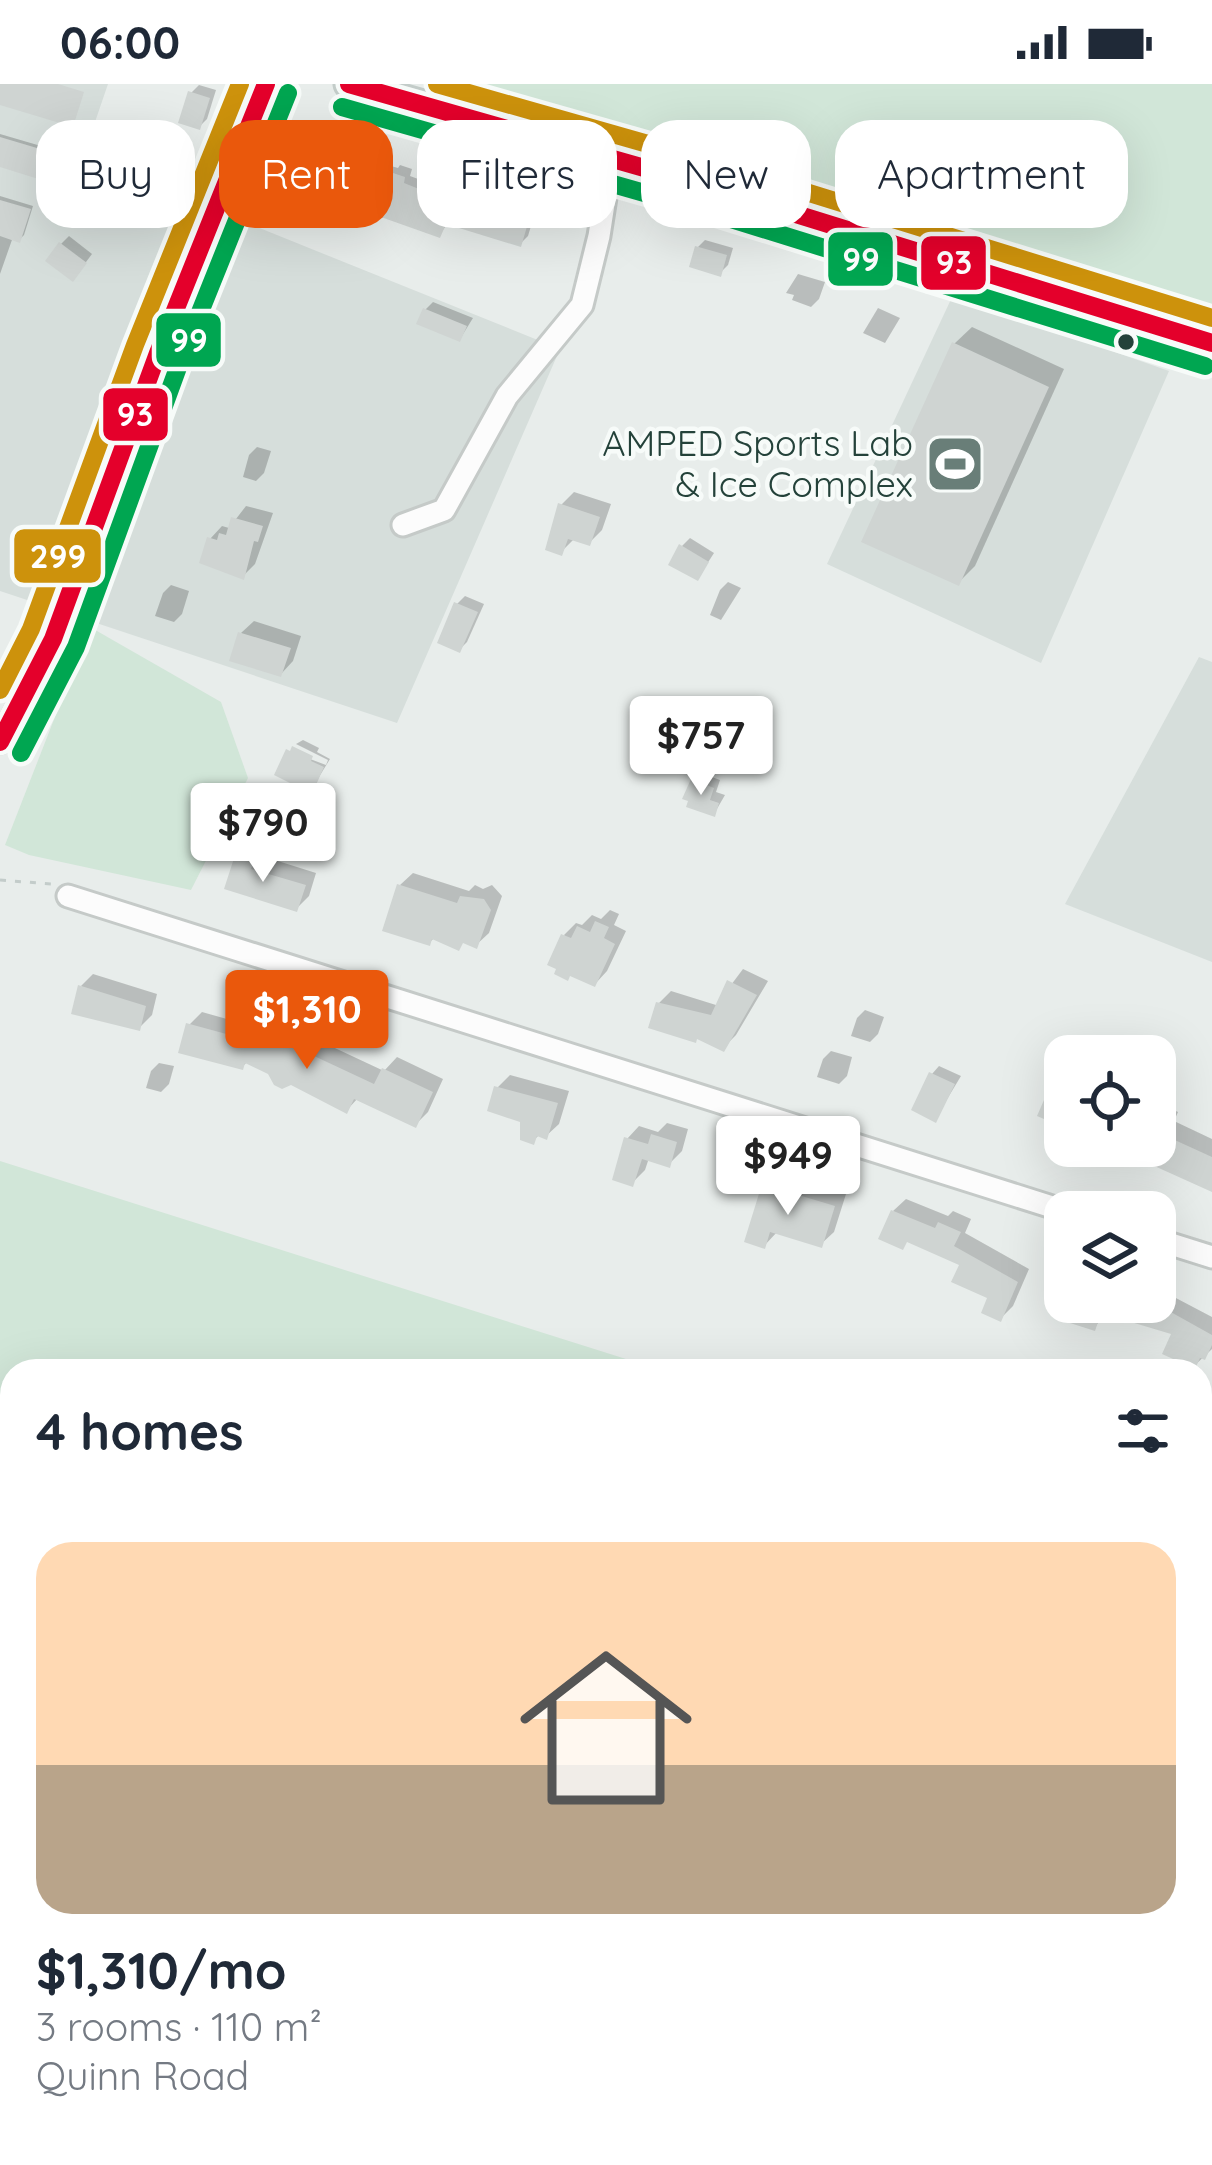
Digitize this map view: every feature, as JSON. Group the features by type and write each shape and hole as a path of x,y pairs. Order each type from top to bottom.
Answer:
{"main road":[{"path":"349,84 475,120"},
{"path":"617,161 1212,343"}],"street":[{"path":"0,742 53,639 158,353 266,84"},
{"path":"403,525 444,509 507,396 582,305 600,228"},
{"path":"68,896 1044,1204"},
{"path":"1176,1246 1212,1257"}],"path":[{"path":"0,880 51,884 68,896"}],"shaded area":[{"path":"0,84 108,84 96,120 36,120 36,228 195,228 195,202 219,212 219,228 259,228 560,349 397,723 0,591"},
{"path":"953,295 1169,371 1041,663 827,564"},
{"path":"1199,657 1212,662 1212,962 1065,904"}],"green space":[{"path":"434,84 1212,84 1212,319 915,228 1128,228 1128,120 835,120 835,204 811,197 811,120 641,120 641,146 617,139 617,120 554,120"},
{"path":"90,627 221,702 248,778 191,890 29,855 5,845"},
{"path":"0,1161 626,1359 0,1359"}],"building":[{"path":"0,84 58,84 84,92 75,120 50,120 0,105"},
{"path":"188,91 210,98 200,130 195,128 195,120 179,120"},
{"path":"0,137 36,148 36,178 0,167"},
{"path":"393,173 417,188 417,228 444,228 440,238 393,221"},
{"path":"0,200 31,209 20,243 0,236"},
{"path":"459,228 527,228 521,247"},
{"path":"59,242 87,263 73,282 45,261"},
{"path":"695,246 727,255 721,277 689,267"},
{"path":"423,308 467,326 460,342 416,324"},
{"name":"AMPED Sports Lab & Ice Complex","path":"952,342 1049,387 959,586 861,542"},
{"path":"558,503 600,517 590,546 568,539 562,556 545,550"},
{"path":"231,517 263,526 244,580 199,563 207,537 217,540 219,533 226,535"},
{"path":"679,544 709,562 698,581 668,565"},
{"path":"454,602 478,612 460,653 437,643"},
{"path":"238,632 291,648 281,677 229,661"},
{"path":"292,746 324,767 312,794 274,775"},
{"path":"691,779 714,788 710,800 719,803 715,817 686,807 688,801 682,799"},
{"path":"236,852 255,858 251,869 306,885 297,912 224,889"},
{"path":"397,884 457,903 460,896 484,899 491,910 477,949 463,943 459,951 432,939 430,946 382,931"},
{"path":"595,921 609,927 604,938 615,944 595,987 554,974 556,969 547,965 561,934 571,938 577,926 590,932"},
{"path":"727,980 757,995 724,1052 697,1039 696,1043 648,1028 656,1002 711,1015"},
{"path":"78,985 146,1006 140,1031 71,1014"},
{"path":"186,1023 230,1035 232,1028 271,1039 274,1032 374,1084 382,1068 433,1092 416,1128 354,1099 347,1114 291,1085 282,1089 274,1085 268,1074 245,1063 243,1070 178,1053"},
{"path":"929,1072 955,1084 936,1123 911,1110"},
{"path":"494,1086 558,1103 547,1140 537,1136 534,1145 520,1140 520,1122 487,1111"},
{"path":"651,1134 677,1142 670,1168 642,1159 633,1187 612,1180 624,1137 648,1144"},
{"path":"1176,1141 1212,1157 1212,1192 1157,1167 1176,1167"},
{"path":"762,1184 835,1206 822,1248 770,1232 765,1249 744,1242"},
{"path":"891,1210 935,1228 938,1222 961,1232 954,1246 1018,1282 1001,1322 981,1313 987,1298 951,1282 959,1265 907,1242 903,1250 878,1239"},
{"path":"1176,1315 1212,1335 1205,1359 1173,1359 1162,1354 1171,1334 1134,1323 1176,1323"},
{"path":"1070,1323 1098,1323 1095,1331"}],"transit line":[{"name":"299","path":"0,690 31,629 135,345 240,84"},
{"name":"93","path":"0,742 53,639 158,353 266,84"},
{"name":"93","path":"349,84 683,179 1212,343"},
{"name":"299","path":"437,84 690,156 1212,318"},
{"name":"99","path":"21,753 76,647 180,362 288,93"},
{"name":"99","path":"342,107 676,202 1205,366"}],"place":[{"name":"AMPED Sports Lab & Ice Complex","path":"955,464"}]}
